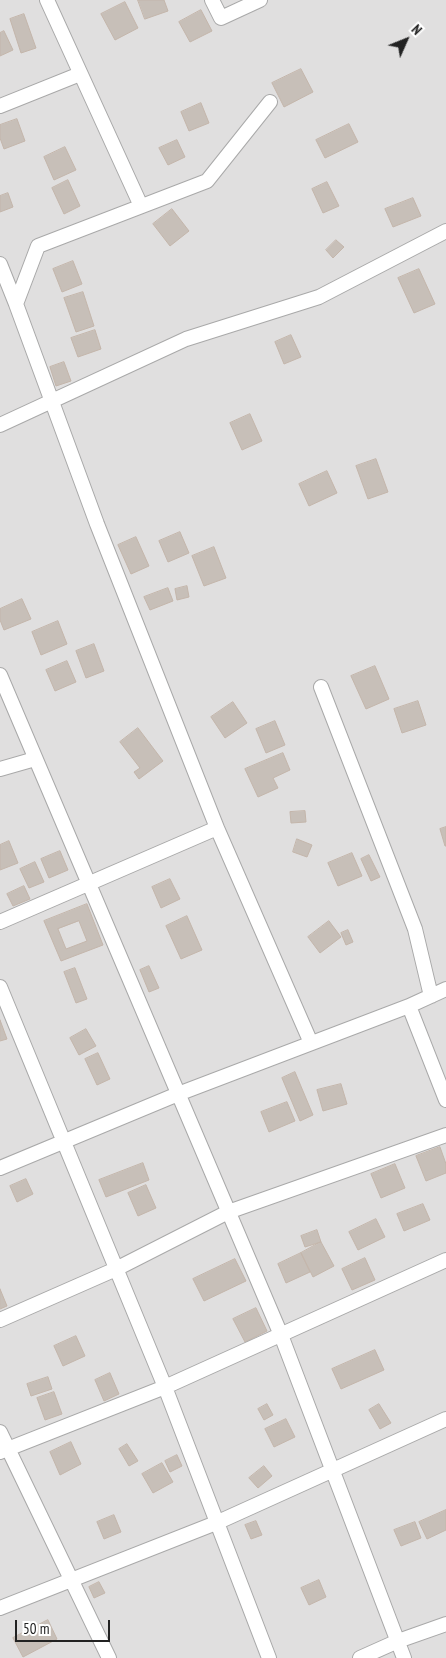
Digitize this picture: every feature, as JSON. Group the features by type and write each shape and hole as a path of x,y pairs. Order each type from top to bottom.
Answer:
{"street":[{"path":"47,0 141,206"},
{"path":"212,0 220,18 260,0"},
{"path":"0,106 80,74"},
{"path":"16,304 38,246 207,181 270,102"},
{"path":"0,424 186,339 319,297 446,231"},
{"path":"0,264 97,524 217,828 311,1044"},
{"path":"0,675 281,1335 404,1658"},
{"path":"322,687 415,929 431,996"},
{"path":"0,769 35,758"},
{"path":"0,922 217,828"},
{"path":"0,987 165,1387 269,1658"},
{"path":"0,1168 178,1094 409,1006 446,989"},
{"path":"409,1006 446,1100"},
{"path":"0,1320 116,1269 228,1212 446,1135"},
{"path":"4,1451 165,1387 446,1260"},
{"path":"0,1608 71,1578 216,1523 446,1419"},
{"path":"0,1432 4,1451 71,1578 109,1658"},
{"path":"360,1658 398,1641 446,1624"}],"shaded area":[{"path":"0,0 446,0 446,1658 0,1658"}],"building":[{"path":"138,0 164,0 168,11 145,19"},
{"path":"125,2 138,28 115,40 101,14"},
{"path":"201,10 212,31 190,42 179,22"},
{"path":"24,14 36,48 21,53 10,19"},
{"path":"4,31 13,50 0,56 0,33"},
{"path":"301,69 313,92 284,107 272,83"},
{"path":"201,103 209,123 189,131 181,112"},
{"path":"17,119 25,141 4,149 0,138 0,125"},
{"path":"349,124 358,142 325,158 316,140"},
{"path":"177,140 185,157 168,165 159,148"},
{"path":"65,147 76,170 54,180 44,157"},
{"path":"68,180 80,206 64,214 52,188"},
{"path":"327,182 339,206 323,213 312,189"},
{"path":"8,193 13,207 0,212 0,196"},
{"path":"413,198 421,216 393,227 385,209"},
{"path":"172,209 189,231 170,246 153,224"},
{"path":"336,240 344,247 333,258 326,250"},
{"path":"73,261 82,284 62,292 53,269"},
{"path":"419,269 435,304 414,313 398,278"},
{"path":"83,292 94,326 76,332 64,298"},
{"path":"95,330 101,349 78,357 71,338"},
{"path":"291,335 301,357 284,364 275,342"},
{"path":"64,362 71,381 56,386 50,367"},
{"path":"250,414 262,441 242,450 230,423"},
{"path":"376,459 388,492 368,499 356,466"},
{"path":"327,471 337,493 309,506 299,484"},
{"path":"180,532 189,553 168,562 159,541"},
{"path":"136,537 149,566 131,574 118,545"},
{"path":"214,547 226,578 204,586 192,556"},
{"path":"187,586 189,597 177,600 175,589"},
{"path":"168,588 173,601 150,610 144,597"},
{"path":"22,599 31,619 4,630 0,620 0,609"},
{"path":"58,621 67,644 41,655 32,632"},
{"path":"94,644 104,671 86,678 76,651"},
{"path":"67,661 76,682 55,691 46,670"},
{"path":"375,666 389,699 366,709 351,676"},
{"path":"418,701 426,725 402,733 394,709"},
{"path":"233,702 247,723 225,738 211,717"},
{"path":"275,721 285,745 266,753 256,729"},
{"path":"138,728 163,761 139,779 134,772 140,768 120,742"},
{"path":"283,753 290,770 273,778 278,788 258,797 245,769"},
{"path":"305,811 306,822 291,823 290,812"},
{"path":"446,827 446,846 445,846 440,829"},
{"path":"297,839 312,845 307,857 293,852"},
{"path":"9,841 18,863 0,870 0,845"},
{"path":"60,851 68,870 49,878 41,859"},
{"path":"352,853 362,876 338,886 328,863"},
{"path":"369,855 380,877 371,881 361,859"},
{"path":"35,862 44,882 29,888 20,869"},
{"path":"170,879 180,899 161,908 152,887"},
{"path":"24,886 30,899 13,906 7,894"},
{"path":"87,904 103,945 61,961 44,921","holes":["79,921 87,941 66,949 58,929"]},
{"path":"187,916 202,950 181,959 166,926"},
{"path":"329,921 341,937 320,953 308,937"},
{"path":"348,930 353,942 346,945 341,933"},
{"path":"149,966 159,988 149,992 140,970"},
{"path":"75,968 87,999 76,1003 64,972"},
{"path":"0,1020 7,1039 0,1041"},
{"path":"86,1029 96,1046 79,1055 70,1038"},
{"path":"98,1053 110,1079 97,1085 85,1059"},
{"path":"295,1072 313,1115 300,1121 282,1078"},
{"path":"341,1084 347,1104 323,1111 317,1090"},
{"path":"287,1102 295,1121 269,1132 261,1112"},
{"path":"440,1147 446,1164 446,1173 426,1181 416,1156"},
{"path":"143,1163 149,1180 106,1197 99,1180"},
{"path":"395,1164 405,1188 381,1198 371,1174"},
{"path":"26,1179 33,1194 17,1202 10,1186"},
{"path":"146,1185 156,1208 138,1216 128,1193"},
{"path":"423,1204 430,1220 404,1231 397,1214"},
{"path":"376,1219 385,1237 358,1250 349,1232"},
{"path":"317,1230 321,1242 305,1247 301,1236"},
{"path":"321,1242 334,1266 313,1277 301,1253"},
{"path":"301,1253 310,1272 286,1283 278,1264"},
{"path":"365,1258 375,1280 352,1290 342,1269"},
{"path":"235,1259 246,1281 204,1301 193,1279"},
{"path":"0,1289 7,1306 0,1309"},
{"path":"256,1308 267,1331 245,1342 233,1319"},
{"path":"76,1336 85,1356 63,1366 54,1346"},
{"path":"375,1350 384,1370 341,1389 332,1369"},
{"path":"110,1373 119,1394 104,1401 95,1380"},
{"path":"48,1377 52,1389 31,1396 27,1384"},
{"path":"54,1392 62,1414 45,1420 37,1398"},
{"path":"267,1404 273,1415 264,1420 258,1409"},
{"path":"379,1404 391,1423 380,1429 369,1410"},
{"path":"286,1419 295,1437 274,1447 265,1429"},
{"path":"71,1442 81,1464 60,1475 50,1452"},
{"path":"127,1444 138,1461 129,1466 119,1449"},
{"path":"177,1455 182,1466 170,1472 165,1461"},
{"path":"162,1463 173,1482 153,1493 142,1474"},
{"path":"264,1466 272,1476 258,1488 249,1478"},
{"path":"446,1510 446,1530 427,1539 419,1522"},
{"path":"114,1515 121,1532 104,1539 97,1522"},
{"path":"256,1521 262,1535 251,1539 245,1525"},
{"path":"415,1522 421,1538 401,1546 394,1530"},
{"path":"319,1580 326,1597 309,1605 301,1588"},
{"path":"99,1582 105,1593 94,1598 89,1587"},
{"path":"48,1620 57,1639 23,1657 13,1638"}]}
